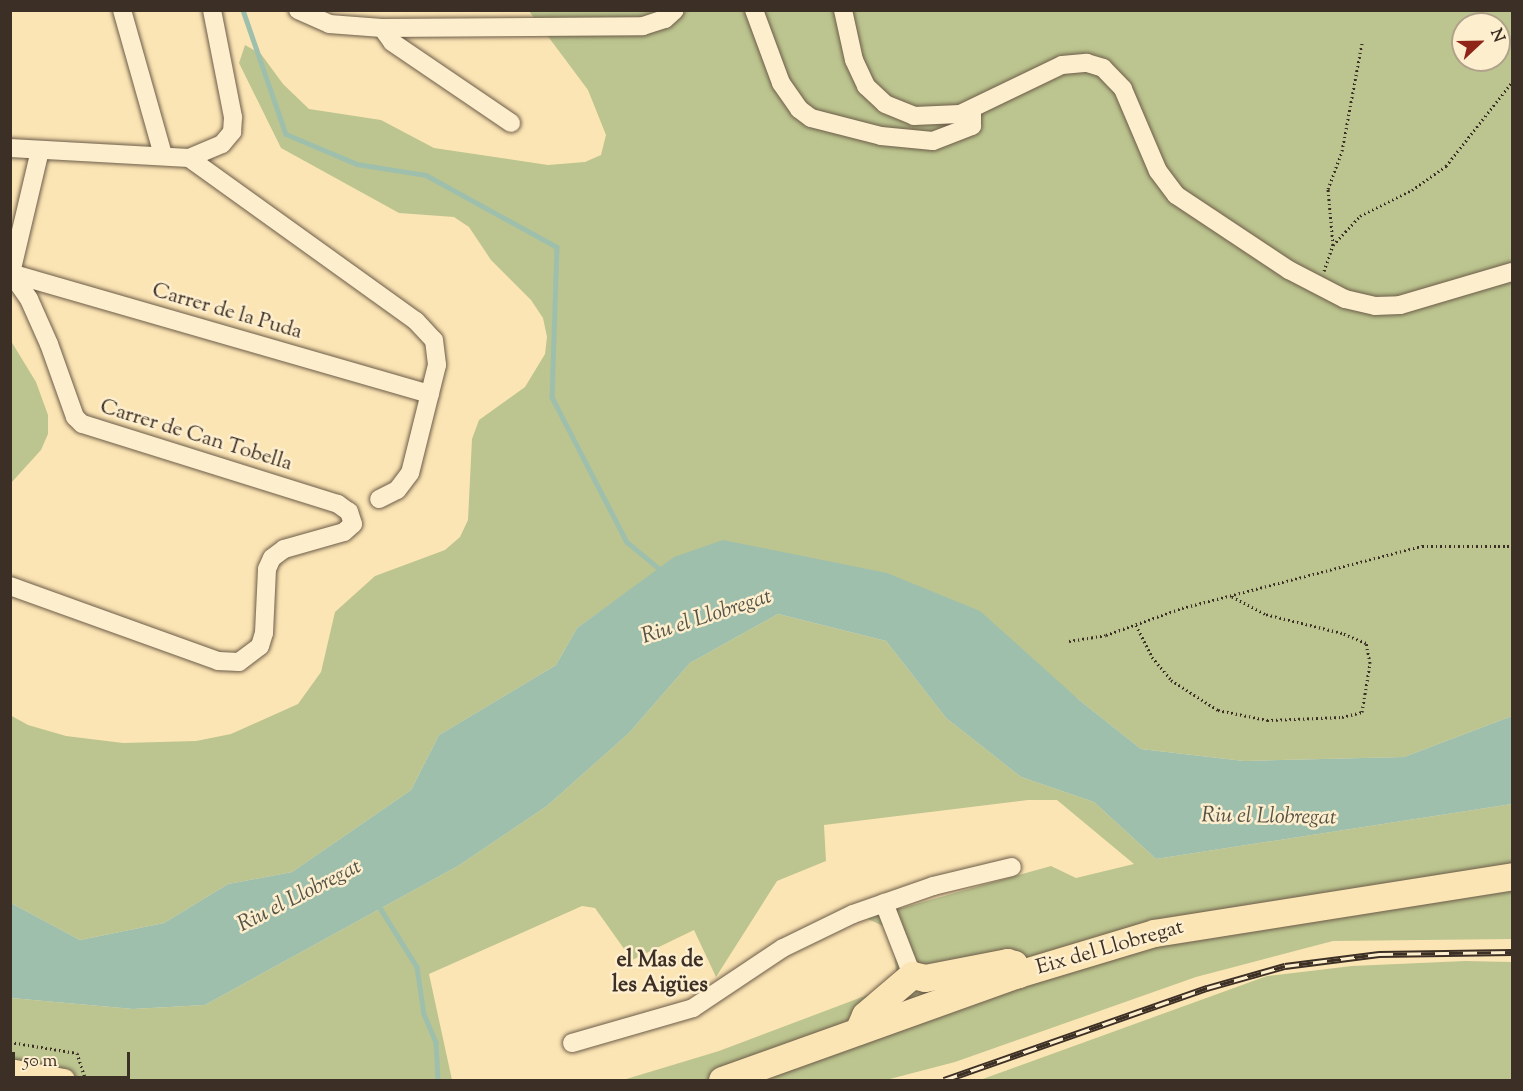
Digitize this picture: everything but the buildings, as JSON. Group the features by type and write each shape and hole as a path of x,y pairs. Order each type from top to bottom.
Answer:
{"highway":[{"name":"Eix del Llobregat","path":"722,1080 1018,974 1115,944 1202,922 1512,876"},
{"name":"Eix del Llobregat","path":"760,1080 1139,950 1212,934 1512,891"},
{"path":"858,1031 865,1016 912,975 925,978 1006,962 1014,964 1018,974"}],"main road":[{"path":"10,1070 64,1080"}],"street":[{"path":"122,10 164,155"},
{"path":"189,158 222,144 232,132 233,117 212,10"},
{"path":"298,10 329,24 382,28 643,26 665,19 675,10"},
{"path":"754,10 781,83 799,110 812,118 881,136 933,141 972,126 972,109"},
{"path":"843,10 858,70 878,99 914,116 949,116 972,109 1049,69 1073,62 1103,68 1123,89 1158,171 1176,195 1220,228 1317,285 1353,301 1386,306 1512,272"},
{"path":"382,28 392,42 511,123"},
{"path":"10,148 189,158 428,331 437,350 430,394 407,479 378,499"},
{"path":"11,273 40,150"},
{"name":"Carrer de la Puda","path":"11,273 430,394"},
{"name":"Carrer de Can Tobella","path":"10,586 218,661 239,662 253,655 262,639 267,569 272,558 284,549 350,529 353,524 349,512 338,504 82,424 70,410 49,344 29,299 11,273"},
{"path":"572,1043 693,1008 804,937 884,903 1012,867"},
{"path":"884,903 912,975"}],"path":[{"path":"1333,245 1328,189 1342,151 1362,43"},
{"path":"1317,285 1333,245 1360,216 1412,190 1446,166 1499,104 1512,82"},
{"path":"1069,641 1136,625 1230,595 1435,544 1490,548 1512,546"},
{"path":"1136,625 1152,657 1171,680 1226,713 1267,720 1342,717 1362,712 1370,663 1366,644 1342,633 1264,614 1230,595"},
{"path":"10,1042 77,1053 86,1080"}],"green space":[{"path":"529,11 1512,11 1512,716 1404,757 1244,761 1141,749 1078,699 674,558 577,628 556,665 439,735 411,790 292,872 228,884 164,923 80,940 11,903 10,715 28,725 66,736 123,743 196,741 231,734 298,704 321,672 335,612 375,576 445,550 460,537 468,520 472,439 479,420 525,387 545,354 547,337 543,318 531,300 491,260 469,227 454,217 399,213 281,148 239,63 245,45 261,54 283,84 309,109 381,120 434,148 548,165 585,162 601,155 606,135 588,90"},
{"path":"11,341 36,382 48,415 48,434 41,450 11,483"},
{"path":"778,614 886,641 946,718 1021,777 1094,802 1156,859 1512,804 1512,939 1333,941 1196,977 955,1062 886,1080 623,1080 719,1051 878,991 896,971 894,949 883,926 866,918 1051,866 1076,878 1134,864 1057,800 1028,800 824,825 826,861 777,881 716,977 694,930 632,960 595,908 582,906 429,974 452,1080 11,1080 11,998 133,1009 205,1005 458,866 547,806 629,733 690,663"},
{"path":"1465,961 1512,962 1512,1080 980,1080 1267,976 1352,966"}],"water":[{"name":"Riu el Llobregat","path":"723,540 887,573 980,611 1078,699 1141,749 1244,761 1404,757 1512,716 1512,804 1156,859 1094,802 1021,777 946,718 886,641 778,614 690,663 629,733 547,806 458,866 205,1005 133,1009 11,998 11,903 80,940 164,923 228,884 292,872 411,790 439,735 556,665 577,628 674,557"}],"waterway":[{"path":"243,10 286,134 357,164 426,175 557,247 552,397 627,542 662,571"},
{"path":"377,903 417,967 424,1014 436,1042 438,1080"}],"railway":[{"path":"944,1080 1207,988 1285,966 1379,954 1512,952"}],"district":[{"name":"el Mas de les Aigües","path":"660,974"}]}
